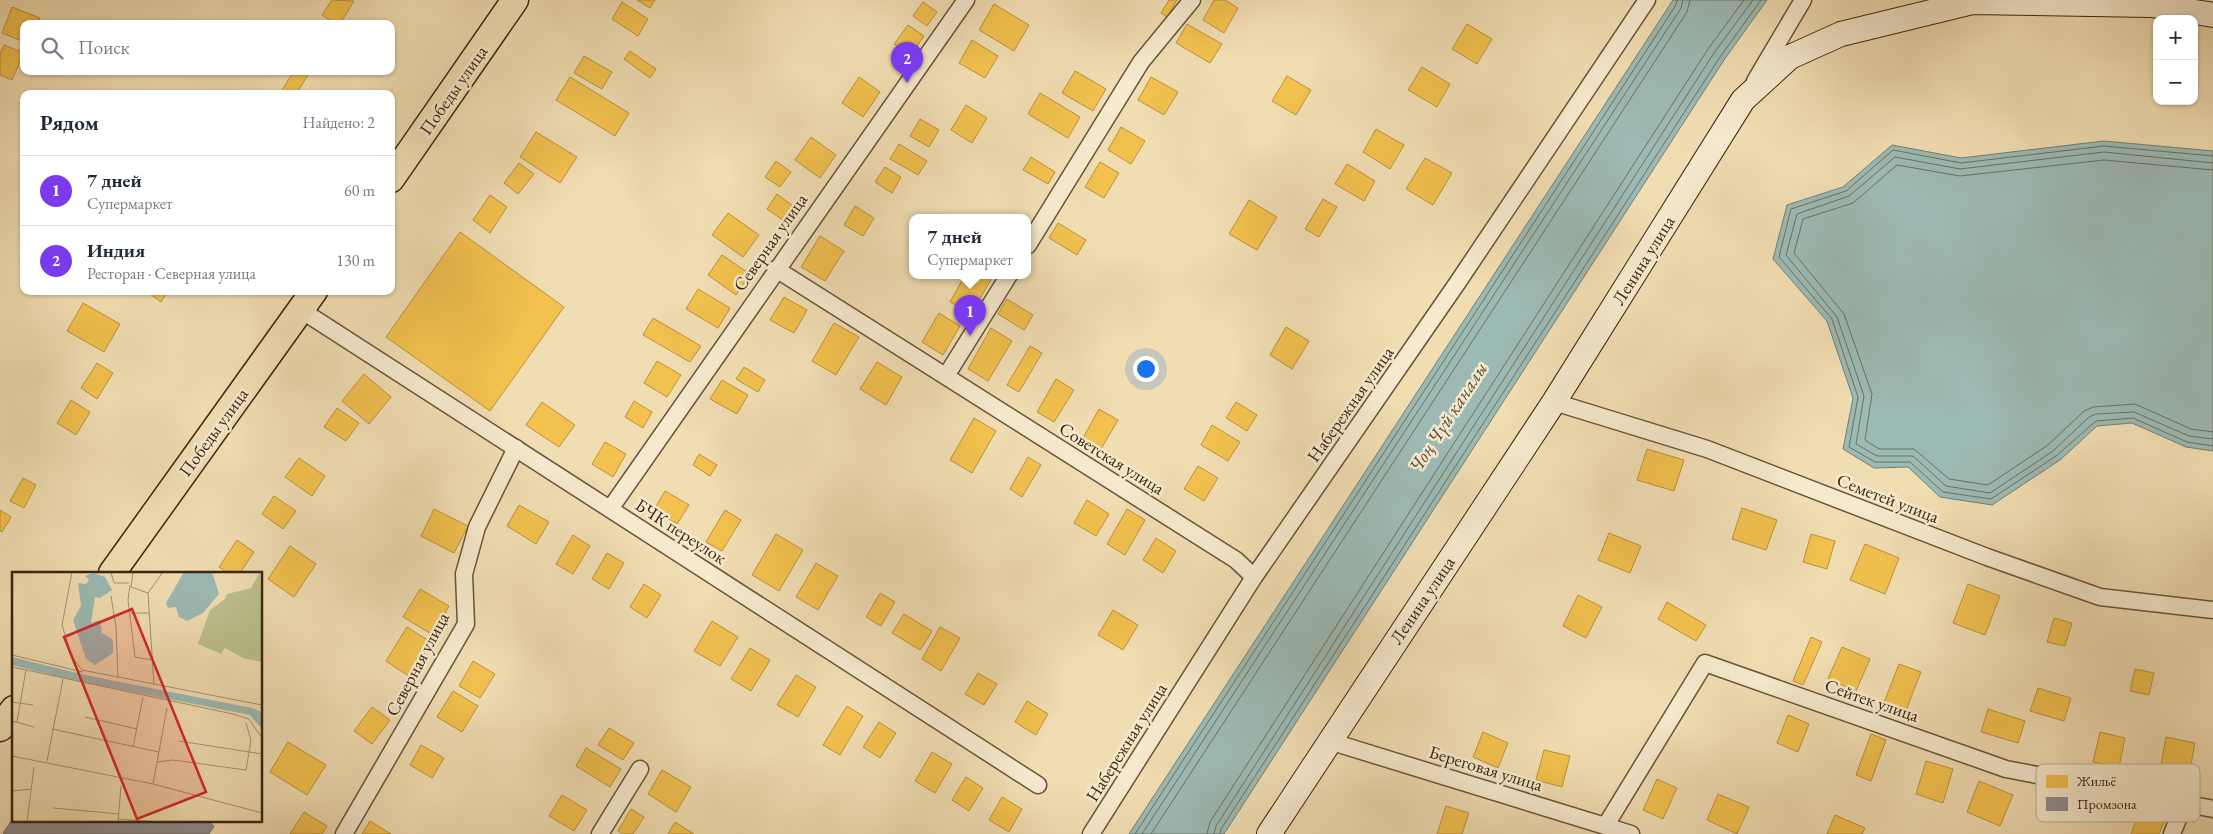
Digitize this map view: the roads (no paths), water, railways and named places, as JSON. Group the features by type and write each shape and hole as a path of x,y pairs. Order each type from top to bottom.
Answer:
{"main road":[{"name":"Победы улица","path":"395,173 515,0"},
{"name":"Победы улица","path":"113,572 308,301"},
{"path":"0,728 12,712"}],"street":[{"name":"Северная улица","path":"610,509 776,269 966,0"},
{"path":"1031,240 1141,62 1192,0"},
{"name":"Набережная улица","path":"1091,834 1254,577 1458,282 1646,0"},
{"path":"1743,100 1803,0"},
{"name":"Ленина улица","path":"1269,834 1328,741 1554,402 1743,100 1790,57 1841,34 1972,2 2152,5 2213,15"},
{"name":"Советская улица","path":"776,269 1236,560 1254,577"},
{"path":"946,376 1007,279"},
{"name":"БЧК переулок","path":"308,301 516,448 1038,785"},
{"name":"Семетей улица","path":"1554,402 1707,449 1987,557 2100,597 2213,610"},
{"name":"Северная улица","path":"344,834 466,624 464,574 477,527 516,448"},
{"name":"Сейтек улица","path":"1606,826 1704,663 2006,769 2036,775"},
{"name":"Береговая улица","path":"1328,741 1631,834"},
{"path":"600,834 640,769"},
{"name":"Сейтек улица","path":"2200,807 2213,809"},
{"path":"2172,834 2177,822"}],"water":[{"name":"Чоң Чүй каналы","path":"1673,0 1767,0 1724,60 1224,834 1129,834"},
{"path":"2104,141 2213,151 2213,451 2186,447 2132,423 2097,426 2060,460 1992,505 1940,497 1908,467 1874,468 1843,449 1853,398 1827,321 1773,259 1787,205 1843,187 1892,145 1961,158"}],"place":[{"name":"Индия","path":"907,83"},
{"name":"7 дней","path":"970,336"}]}
